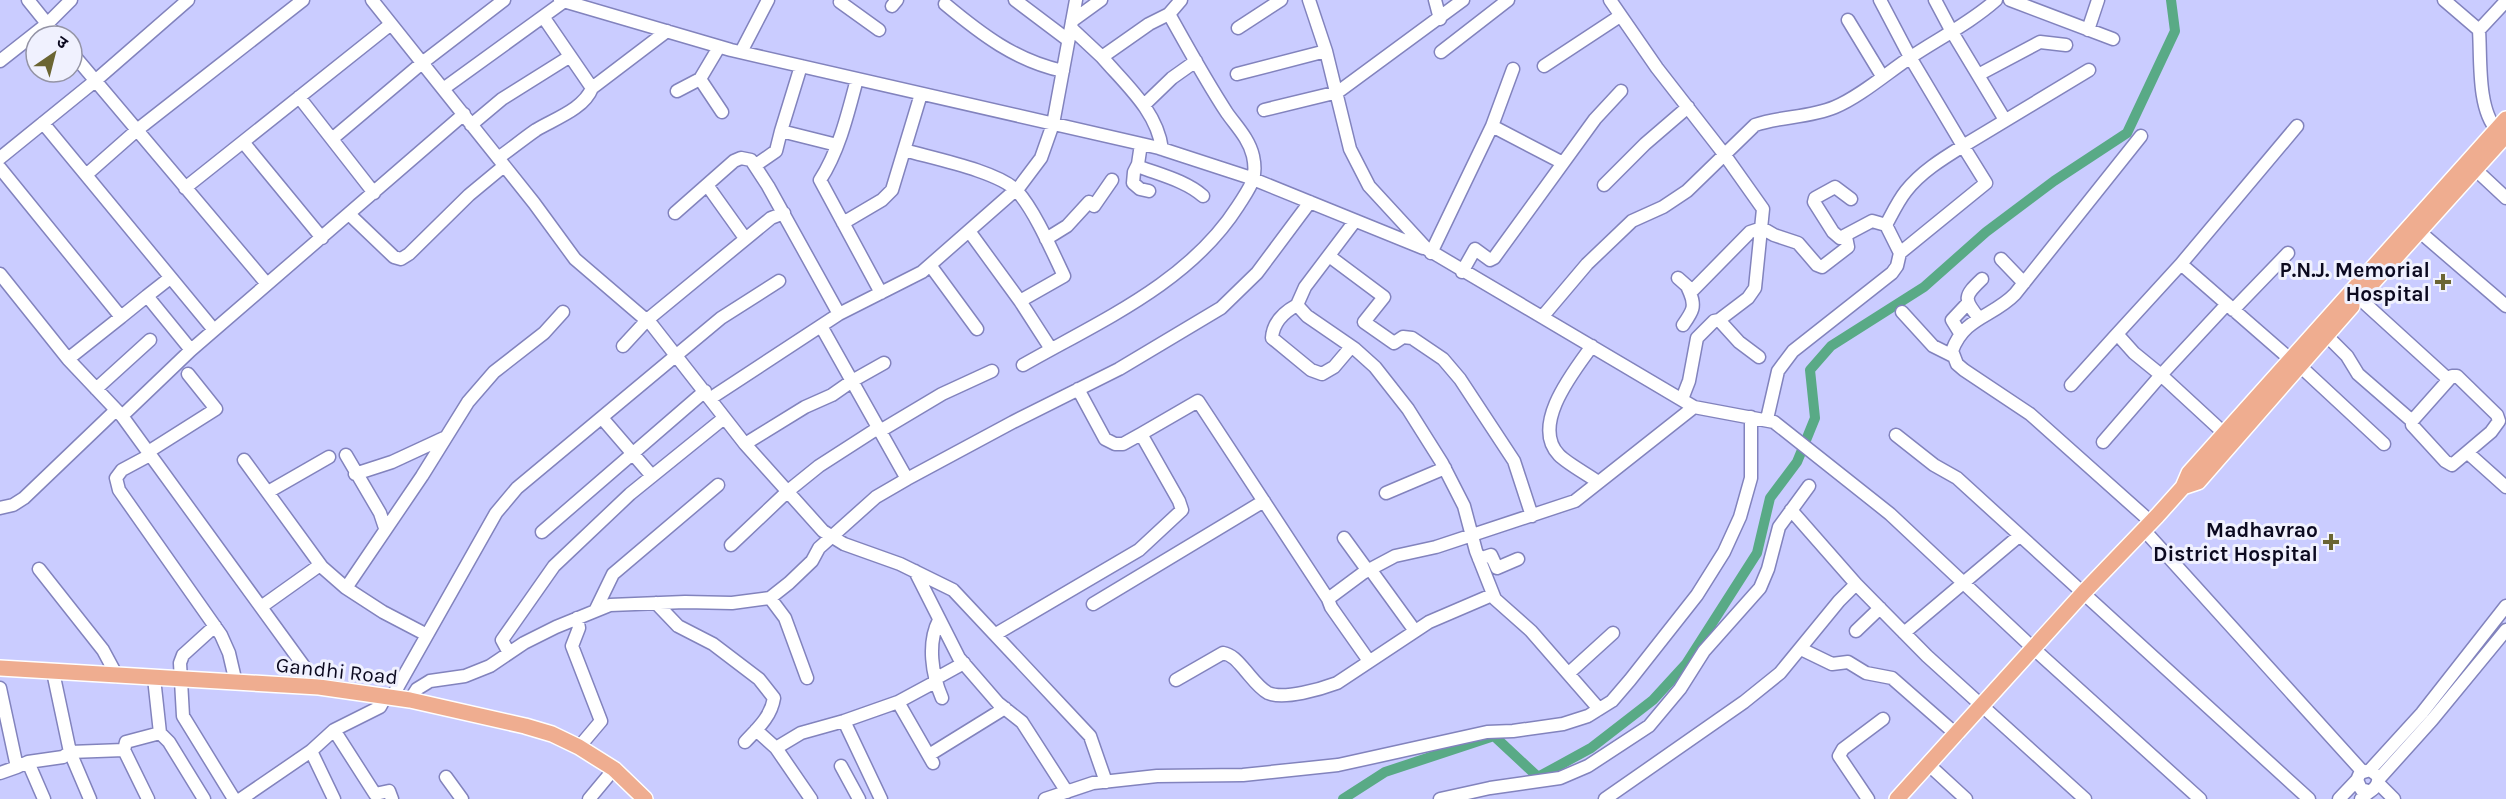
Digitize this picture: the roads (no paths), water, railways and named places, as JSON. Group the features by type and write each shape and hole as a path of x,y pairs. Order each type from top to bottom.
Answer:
{"main road":[{"path":"1897,799 2084,592 2183,487 2189,473 2295,363 2326,335 2420,232 2456,183 2476,170 2503,128"},
{"path":"2183,487 2198,482 2295,363 2503,128"},
{"name":"Gandhi Road","path":"0,668 320,687 410,700 552,734 579,747 614,769 645,799"}],"street":[{"path":"28,0 47,24 70,0"},
{"path":"0,158 95,81 188,0"},
{"path":"86,175 137,130 303,0"},
{"path":"372,0 464,114 575,259 646,320 745,444 831,537 915,571 953,590 1090,736 1106,782"},
{"path":"332,139 422,63 504,0"},
{"path":"741,52 768,0"},
{"path":"841,0 840,2 879,30"},
{"path":"1015,0 1070,30 1102,57 1150,112 1160,133 1162,149"},
{"path":"542,532 631,454 708,395 838,314 922,272 1016,190 1041,158 1053,124 1076,0"},
{"path":"1070,30 1101,0"},
{"path":"1238,28 1281,0"},
{"path":"1309,0 1338,92 1350,149 1369,186 1429,251"},
{"path":"1435,0 1440,19"},
{"path":"1264,110 1338,92 1463,0"},
{"path":"1441,52 1508,0"},
{"path":"1610,0 1763,209 1752,293 1719,320 1714,321 1696,338 1689,381 1682,399"},
{"path":"1881,0 1910,57 1986,183 1899,254"},
{"path":"1935,0 2005,120"},
{"path":"1543,316 1587,264 1632,221 1664,207 1687,191 1755,125 1767,121 1812,116 1838,106 1910,57 1952,32 1996,0"},
{"path":"2010,0 2037,5 2088,30 2113,39"},
{"path":"2088,30 2098,0"},
{"path":"2444,0 2479,30 2485,109 2491,124 2503,128"},
{"path":"443,89 544,18 564,1 741,52 1162,149 1255,180 1310,202 1429,251 1694,406 1771,421 1823,459 1890,514 2034,649 2200,799"},
{"path":"2479,30 2506,1"},
{"path":"945,4 981,34 1017,56 1063,71"},
{"path":"1023,365 1137,300 1188,264 1226,225 1255,180 1253,156 1246,139 1196,61 1175,5 1102,57"},
{"path":"1544,66 1620,16"},
{"path":"544,18 592,88"},
{"path":"1848,20 1882,76"},
{"path":"185,188 390,24"},
{"path":"349,214 394,257 401,259 409,254 501,162 536,131 572,110 592,88 667,31"},
{"path":"0,61 24,42"},
{"path":"1978,75 2040,42 2066,45"},
{"path":"677,91 700,79 719,46"},
{"path":"1237,74 1326,51"},
{"path":"471,125 502,99 569,57"},
{"path":"1144,105 1172,78 1196,61"},
{"path":"756,165 776,151 801,66"},
{"path":"84,68 267,284"},
{"path":"1429,251 1492,126 1513,69"},
{"path":"1886,225 1906,191 1935,164 2089,70"},
{"path":"700,79 722,112"},
{"path":"857,79 837,144 820,180 881,293"},
{"path":"1462,272 1475,249 1490,260 1494,258 1595,119 1621,91"},
{"path":"843,223 882,200 892,190 921,94"},
{"path":"299,97 374,193"},
{"path":"1605,185 1645,144 1688,107"},
{"path":"0,507 13,505 24,498 213,330 464,114"},
{"path":"43,123 213,330"},
{"path":"1492,126 1563,164"},
{"path":"2071,385 2181,264 2296,126"},
{"path":"781,131 837,144"},
{"path":"1953,356 1952,351 1960,333 1978,318 2001,307 2024,283 2141,136"},
{"path":"243,142 322,238"},
{"path":"1142,144 1133,183 1140,189 1149,191"},
{"path":"904,150 979,171 1016,190 1046,239 1064,276 1020,301"},
{"path":"675,213 734,161 741,158 751,160 784,213 838,314"},
{"path":"1138,164 1176,182 1190,185 1203,196"},
{"path":"0,168 121,317"},
{"path":"2476,170 2506,198"},
{"path":"1046,239 1067,226 1089,202 1094,206 1112,180"},
{"path":"707,185 741,234"},
{"path":"1771,421 1778,371 1793,351 1892,273 1897,266 1899,254 1886,225 1872,221 1846,237 1840,238 1833,232 1814,202 1815,198 1835,187 1851,200"},
{"path":"410,700 417,689 430,681 465,676 490,666 509,653 596,609 628,603 732,603 770,598 812,561 819,548 876,497 1013,422 1119,369 1221,308 1257,273 1310,202"},
{"path":"623,346 646,320 771,218 784,213"},
{"path":"1351,347 1334,367 1322,374 1311,370 1272,338 1273,328 1287,310 1297,305 1305,287 1355,221"},
{"path":"1690,293 1750,232 1762,228 1774,235 1798,243 1817,265 1822,267 1848,247 1846,237"},
{"path":"969,231 1020,301 1051,349"},
{"path":"2420,232 2504,301"},
{"path":"2103,442 2161,375 2288,253"},
{"path":"1329,256 1384,297 1364,322 1394,343 1403,337 1412,338 1443,358 1460,379 1514,461 1532,516"},
{"path":"2001,259 2024,283"},
{"path":"2181,264 2384,444"},
{"path":"930,265 977,329"},
{"path":"0,274 68,359 119,413 320,687"},
{"path":"68,359 170,278"},
{"path":"1678,278 1687,286 1694,303 1694,310 1683,325"},
{"path":"1960,333 1952,320 1967,304 1969,292 1982,279"},
{"path":"241,799 311,751 334,730 380,707 389,697 496,513 517,488 721,318 779,281"},
{"path":"147,296 191,350"},
{"path":"2359,298 2448,379"},
{"path":"1967,304 1978,318"},
{"path":"1297,305 1307,316 1375,367 1408,409 1445,468 1464,506 1471,536 1492,595 1504,609 1531,632 1599,709"},
{"path":"346,588 422,476 468,402 494,372 544,333 562,312"},
{"path":"1902,312 1932,346 1953,356 1964,370 2030,414 2148,526 2363,774 2361,789 2364,795 2374,789 2506,630"},
{"path":"1719,320 1739,342 1759,357"},
{"path":"821,326 907,479"},
{"path":"2117,334 2134,353 2225,434"},
{"path":"2326,335 2347,356 2358,374 2412,421 2412,424 2448,464 2455,464 2498,424 2498,418 2457,376 2448,379 2412,421"},
{"path":"96,388 150,340"},
{"path":"1592,346 1560,395 1552,414 1549,433 1553,446 1560,456 1598,482"},
{"path":"745,444 884,363"},
{"path":"731,545 788,490 819,466 942,394 992,371"},
{"path":"188,374 216,409 122,470 116,478 118,490 214,626 229,653 236,683"},
{"path":"1078,389 1105,439 1115,444 1123,444 1198,401 1328,599 1331,607 1369,661"},
{"path":"1328,599 1369,570 1395,556 1436,547 1575,501 1694,406"},
{"path":"1045,799 1106,782 1157,776 1243,775 1338,765 1487,732 1563,724 1588,716 1612,701 1630,680 1696,595 1724,552 1740,517 1751,478 1751,417"},
{"path":"602,418 652,476"},
{"path":"509,653 502,640 554,566 652,476 724,418"},
{"path":"996,634 1139,550 1182,510 1141,434"},
{"path":"1896,435 1934,465 1957,478 2309,799"},
{"path":"356,474 392,462 446,437"},
{"path":"2468,453 2506,487"},
{"path":"346,455 380,513 385,528"},
{"path":"268,492 329,457"},
{"path":"244,460 320,565 346,588 383,612 427,635"},
{"path":"1386,493 1445,468"},
{"path":"596,609 612,574 718,485"},
{"path":"1440,799 1490,788 1560,778 1588,766 1649,726 1680,689 1704,651 1760,588 1768,569 1777,531 1809,486"},
{"path":"1093,604 1264,501"},
{"path":"1791,510 1856,584 1904,633 1981,707 2085,799"},
{"path":"1904,633 2019,536"},
{"path":"1344,538 1415,632"},
{"path":"1479,559 1491,555 1497,568 1518,560"},
{"path":"261,607 320,565"},
{"path":"39,569 103,651 117,676"},
{"path":"915,571 939,620 964,663 1005,708 1022,722 1067,792"},
{"path":"1605,799 1744,702 1780,673 1839,601 1856,584"},
{"path":"1176,680 1223,654 1235,659 1268,692 1276,695 1322,689 1337,683 1439,617 1492,595"},
{"path":"770,598 785,618 807,678"},
{"path":"656,603 678,626 713,644 766,687 774,698 772,708 745,742"},
{"path":"2339,799 2422,712 2506,606"},
{"path":"1856,630 1880,608"},
{"path":"577,618 579,628 572,646 601,721 579,747"},
{"path":"939,620 932,633 935,680 942,698"},
{"path":"214,626 183,655 180,663 183,716 234,799"},
{"path":"1569,674 1613,633"},
{"path":"1801,649 1832,664 1848,662 1866,673 1892,678 1957,735"},
{"path":"776,748 801,733 898,702 964,663"},
{"path":"53,672 70,752 90,799"},
{"path":"154,678 160,733 169,742 204,799"},
{"path":"0,688 22,765 44,799"},
{"path":"898,702 931,759 1005,708"},
{"path":"1868,799 1839,756 1843,749 1883,719"},
{"path":"844,721 876,797"},
{"path":"334,730 375,794 389,791 392,799"},
{"path":"756,730 776,748 811,799"},
{"path":"148,799 124,750 126,742 160,733"},
{"path":"0,773 22,765 63,757 70,752 124,750"},
{"path":"311,751 334,799"},
{"path":"1929,765 1966,799"},
{"path":"841,766 859,799"},
{"path":"589,799 614,769"},
{"path":"2363,774 2376,773 2378,782 2394,799"},
{"path":"446,777 462,799"}],"waterway":[{"path":"1343,799 1385,772 1494,736 1538,777 1591,748 1653,700 1686,664 1757,553 1770,498 1797,462 1815,418 1810,370 1831,346 1924,287 1986,232 2054,181 2127,133 2175,31 2171,0"}],"place":[{"name":"P.N.J. Memorial Hospital","path":"2443,282"},
{"name":"Madhavrao District Hospital","path":"2331,542"}]}
